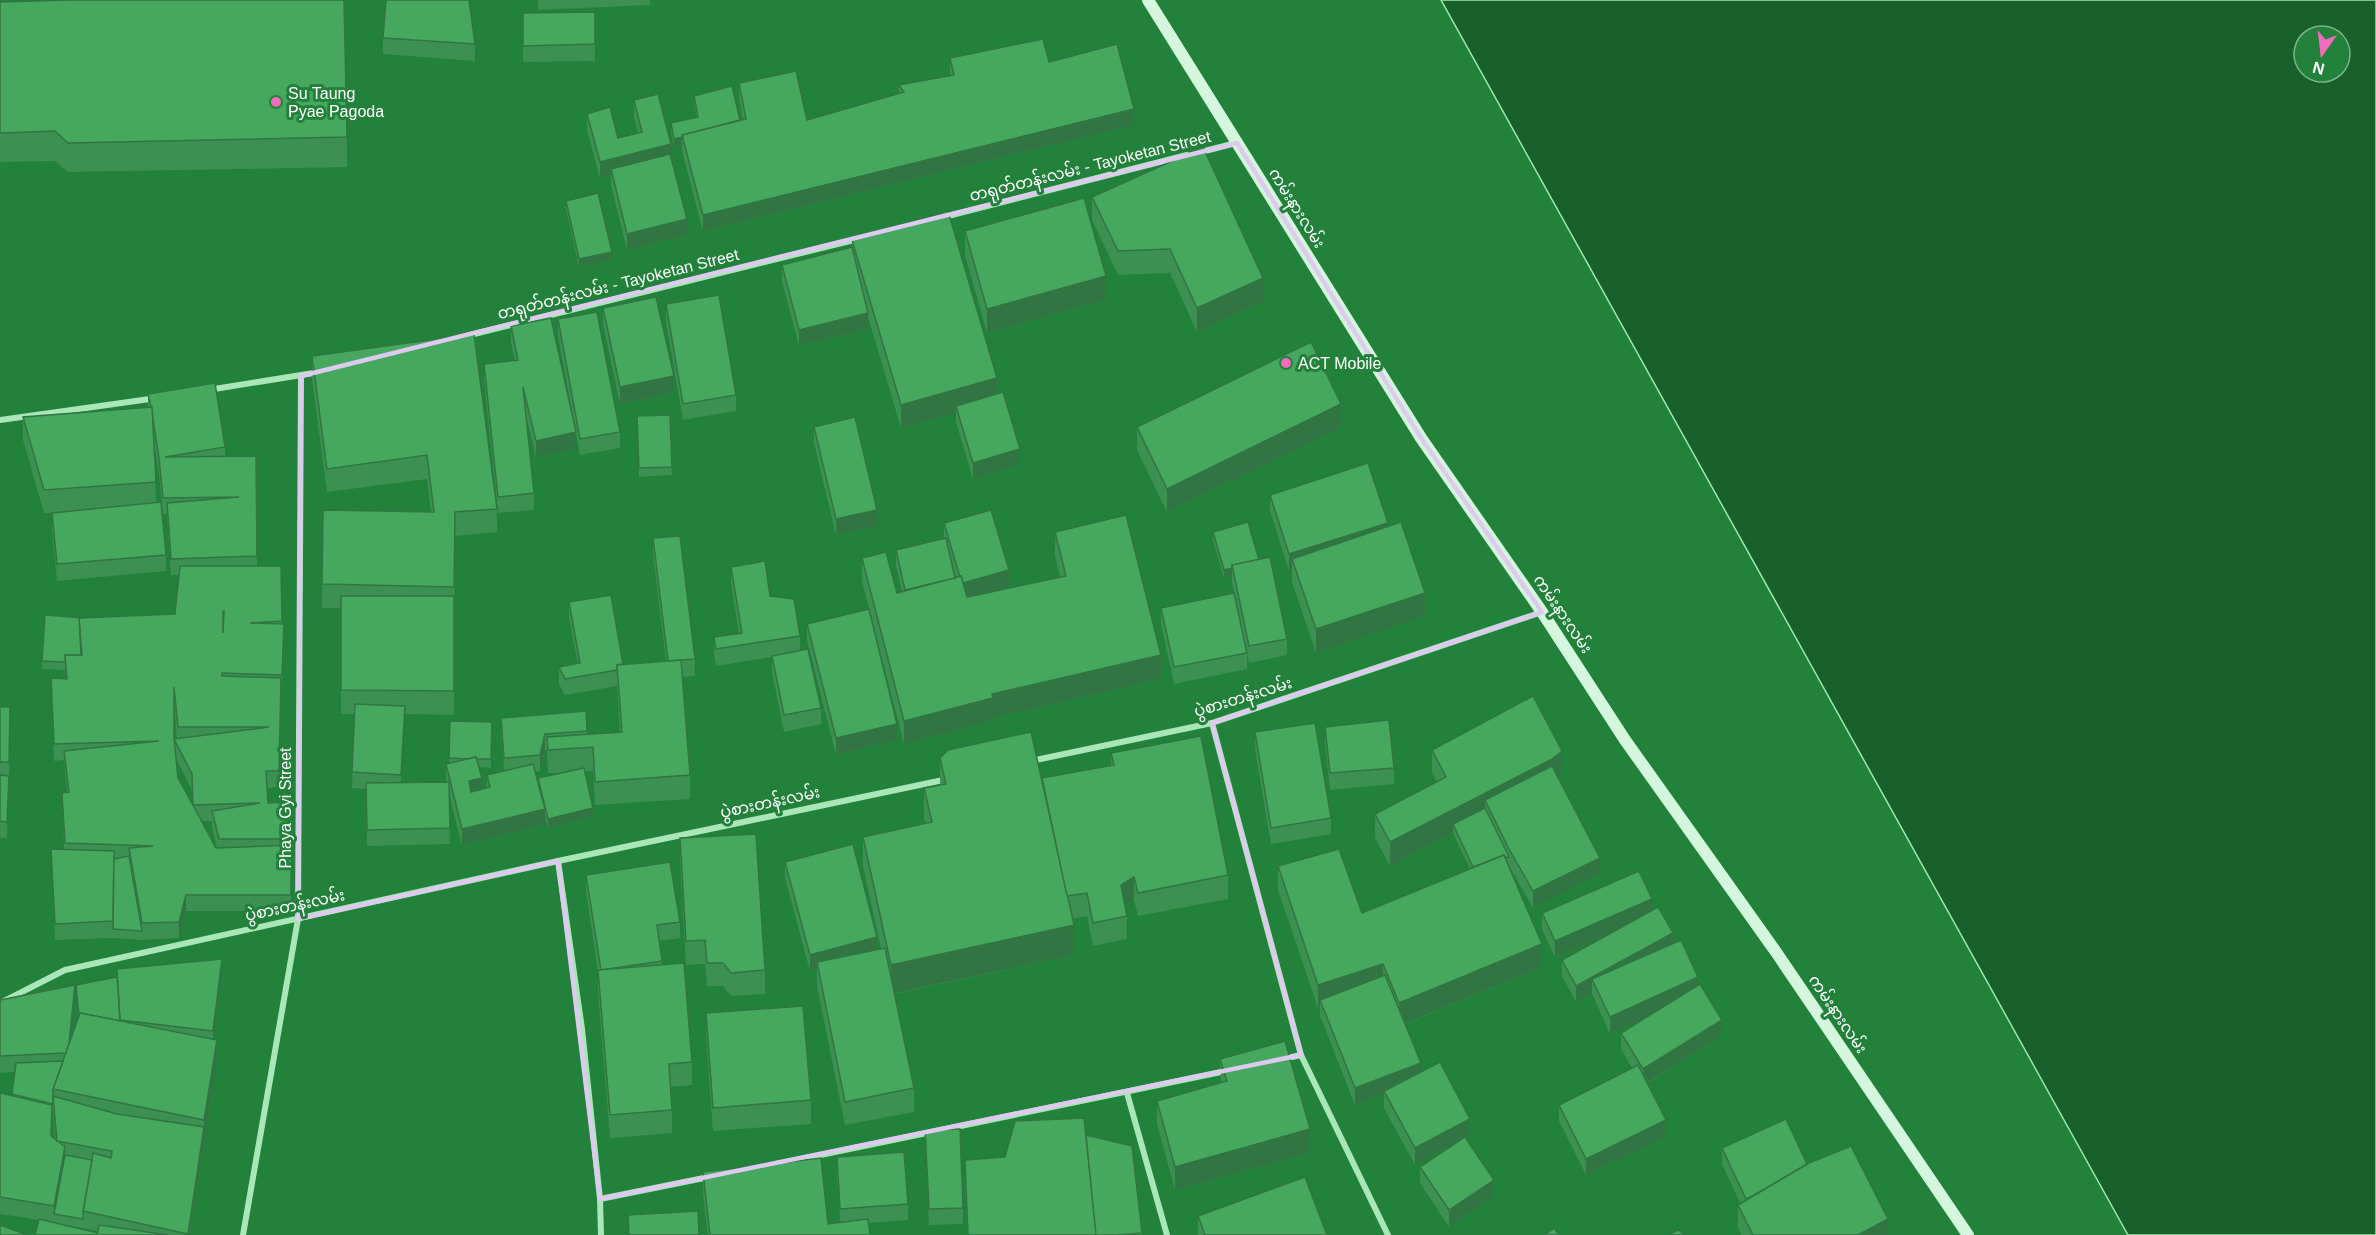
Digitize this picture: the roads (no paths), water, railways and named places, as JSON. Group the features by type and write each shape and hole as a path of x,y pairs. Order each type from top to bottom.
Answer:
{"street":[{"name":"ကမ်းနားလမ်း","path":"1148,0 1421,438 1542,612 1625,740 1776,952 1968,1235"},
{"name":"တရုတ်တန်းလမ်း - Tayoketan Street","path":"934,220 1237,143"},
{"name":"တရုတ်တန်းလမ်း - Tayoketan Street","path":"463,336 867,237"},
{"path":"197,392 324,371"},
{"name":"Phaya Gyi Street","path":"243,1235 298,919 301,376"},
{"path":"0,420 162,397"},
{"name":"ပွဲစားတန်းလမ်း","path":"1025,762 1212,723 1542,612"},
{"path":"1212,723 1300,1055 1388,1235"},
{"name":"ပွဲစားတန်းလမ်း","path":"0,1003 65,970 558,861 955,777"},
{"path":"558,861 582,1029 600,1199 601,1235"},
{"path":"1277,1060 1300,1055"},
{"path":"764,1166 1231,1070"},
{"path":"1127,1093 1167,1235"},
{"path":"600,1199 717,1176"}],"place":[{"name":"Su Taung Pyae Pagoda","path":"276,102"},
{"name":"ACT Mobile","path":"1286,363"}]}
